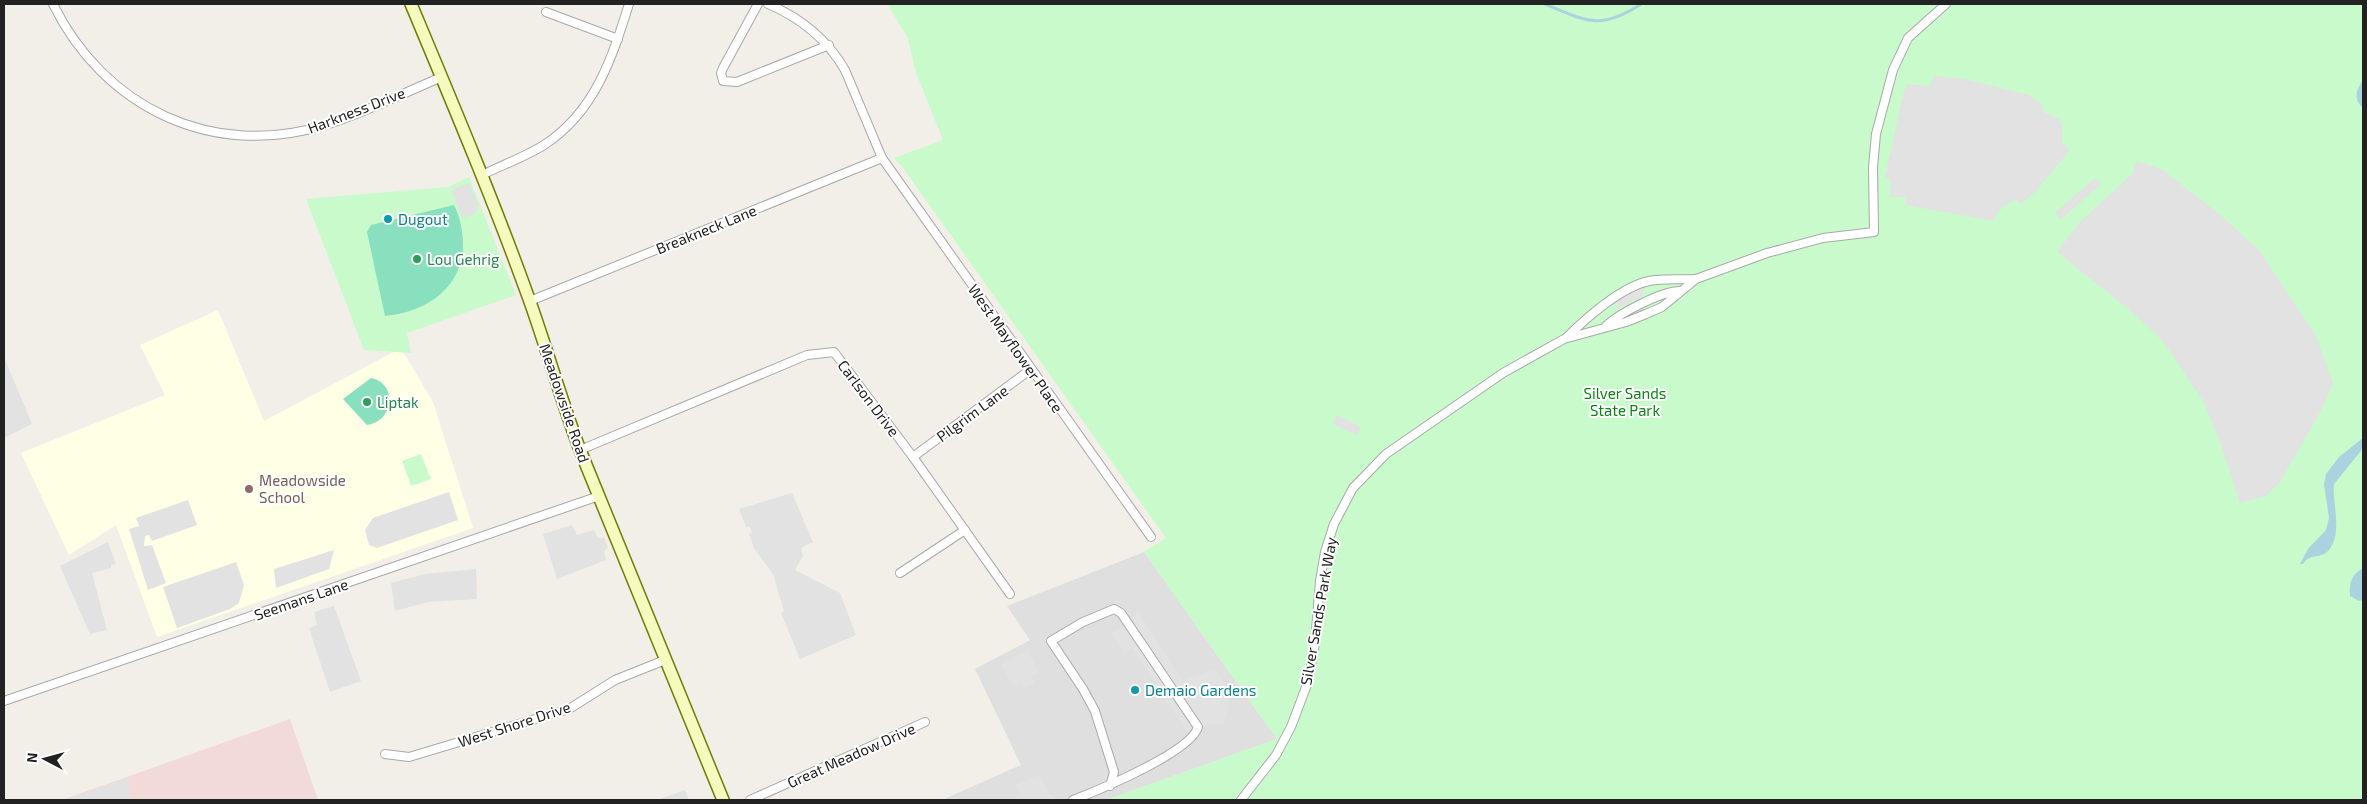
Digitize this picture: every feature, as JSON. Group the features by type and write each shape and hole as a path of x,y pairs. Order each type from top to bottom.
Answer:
{"main road":[{"name":"Meadowside Road","path":"411,4 482,175 530,301 580,450 723,800"}],"street":[{"name":"Harkness Drive","path":"53,4 78,47 104,77 118,89 161,115 189,126 222,134 281,135 326,125 442,77"},
{"path":"482,175 545,144 572,120 586,104 603,78 629,4"},
{"path":"758,4 723,68 721,73 723,81 737,82 829,45"},
{"name":"West Mayflower Place","path":"768,4 788,12 829,45 845,70 882,158 1151,537"},
{"path":"788,12 792,4"},
{"name":"Silver Sands Park Way","path":"1564,339 1605,327 1613,320 1642,305 1674,291 1680,291 1696,279 1793,245 1823,238 1874,232 1873,167 1876,134 1893,70 1908,38 1946,4"},
{"path":"546,12 618,39"},
{"name":"Breakneck Lane","path":"530,301 882,158"},
{"name":"Silver Sands Park Way","path":"1241,800 1276,755 1291,727 1308,682 1325,552 1342,507 1353,488 1386,454 1503,373 1564,339 1617,295 1640,283 1667,279 1696,279"},
{"name":"Carlson Drive","path":"580,450 807,355 834,352 913,456 1010,594"},
{"name":"Pilgrim Lane","path":"913,456 1031,370"},
{"name":"Seemans Lane","path":"4,700 599,496"},
{"path":"900,573 965,530"},
{"path":"1073,800 1110,786 1149,765 1191,738 1198,727 1121,613 1114,609 1106,611 1051,641 1083,688 1094,712 1114,772 1110,786"},
{"name":"West Shore Drive","path":"385,754 409,757 569,709 615,680 665,660"},
{"name":"Great Meadow Drive","path":"750,800 925,722"}],"shaded area":[{"path":"1934,76 1965,79 2029,95 2043,105 2043,112 2058,118 2062,124 2062,143 2070,150 2037,190 2021,204 2015,199 1997,212 1994,221 1906,205 1905,197 1890,197 1891,180 1885,177 1907,84 1930,86"},
{"path":"2137,161 2163,170 2218,213 2259,250 2316,336 2333,383 2322,409 2280,482 2266,496 2240,503 2220,442 2204,403 2172,354 2159,337 2127,308 2057,252 2080,222 2132,174"},
{"path":"2095,178 2101,184 2060,220 2055,213"},
{"path":"469,183 479,206 475,214 462,218 451,190"},
{"path":"1645,287 1641,297 1616,309 1618,299"},
{"name":"Meadowside School","path":"218,310 264,421 401,348 433,402 473,528 157,637 116,525 69,555 21,453 165,395 140,345"},
{"path":"4,357 32,424 4,438"},
{"path":"1337,415 1361,427 1357,435 1333,424"},
{"path":"449,492 458,520 377,548 369,545 365,530 373,518"},
{"path":"792,493 813,542 801,548 803,556 795,570 840,593 856,635 800,659 781,613 784,611 773,574 754,548 749,534 752,533 749,526 746,527 739,509"},
{"path":"188,500 197,525 152,541 149,535 145,536 144,546 152,545 166,583 148,590 129,529 139,526 136,518"},
{"path":"572,525 577,535 594,530 598,538 604,538 608,548 604,551 606,560 557,579 543,534"},
{"path":"108,542 116,564 111,565 111,568 92,573 107,630 90,634 60,566"},
{"path":"334,550 329,569 276,588 274,569"},
{"path":"1144,552 1277,739 1106,800 942,800 1021,765 975,669 1030,640 1007,606"},
{"path":"236,562 244,585 239,603 230,609 177,628 163,587"},
{"path":"476,569 477,599 428,602 395,611 391,583 425,574"},
{"path":"334,606 361,681 330,692 309,628 317,625 314,612"},
{"path":"1138,611 1182,680 1215,669 1231,693 1224,724 1212,724 1188,734 1132,648 1124,653 1111,634 1120,629"},
{"path":"1027,650 1039,672 1031,676 1035,682 1024,688 1020,683 1014,687 1001,665"},
{"path":"290,719 318,800 62,800"},
{"path":"1039,775 1054,799 1022,800 1016,784"},
{"path":"127,778 131,799 136,797 137,800 65,800"},
{"path":"685,790 689,800 657,800"}],"green space":[{"name":"Silver Sands State Park","path":"887,4 2363,4 2363,800 1106,800 1277,739 1144,552 1166,538 894,158 943,140 915,70 908,38"},
{"path":"469,177 516,295 407,333 411,353 364,350 306,199 448,187"},
{"name":"Lou Gehrig","path":"454,205 458,214 463,242 462,258 450,284 428,303 400,314 385,316 367,232 371,225"},
{"name":"Liptak","path":"371,378 386,387 389,403 383,417 367,425 343,399"},
{"path":"421,454 431,479 411,486 402,461"}],"water":[{"path":"2363,80 2363,108 2358,101 2357,94"},
{"path":"2363,438 2363,447 2360,452 2334,484 2336,527 2333,543 2326,553 2309,558 2303,564 2300,564 2308,549 2326,530 2329,518 2324,484 2326,474 2339,457"},
{"path":"2363,568 2363,600 2359,601 2350,596 2350,587 2353,577"}],"waterway":[{"path":"1545,4 1583,19 1593,20 1614,18 1641,4"}],"place":[{"name":"Dugout","path":"388,219"},
{"name":"Lou Gehrig","path":"417,259"},
{"name":"Liptak","path":"367,402"},
{"name":"Meadowside School","path":"249,489"},
{"name":"Demaio Gardens","path":"1135,690"}]}
